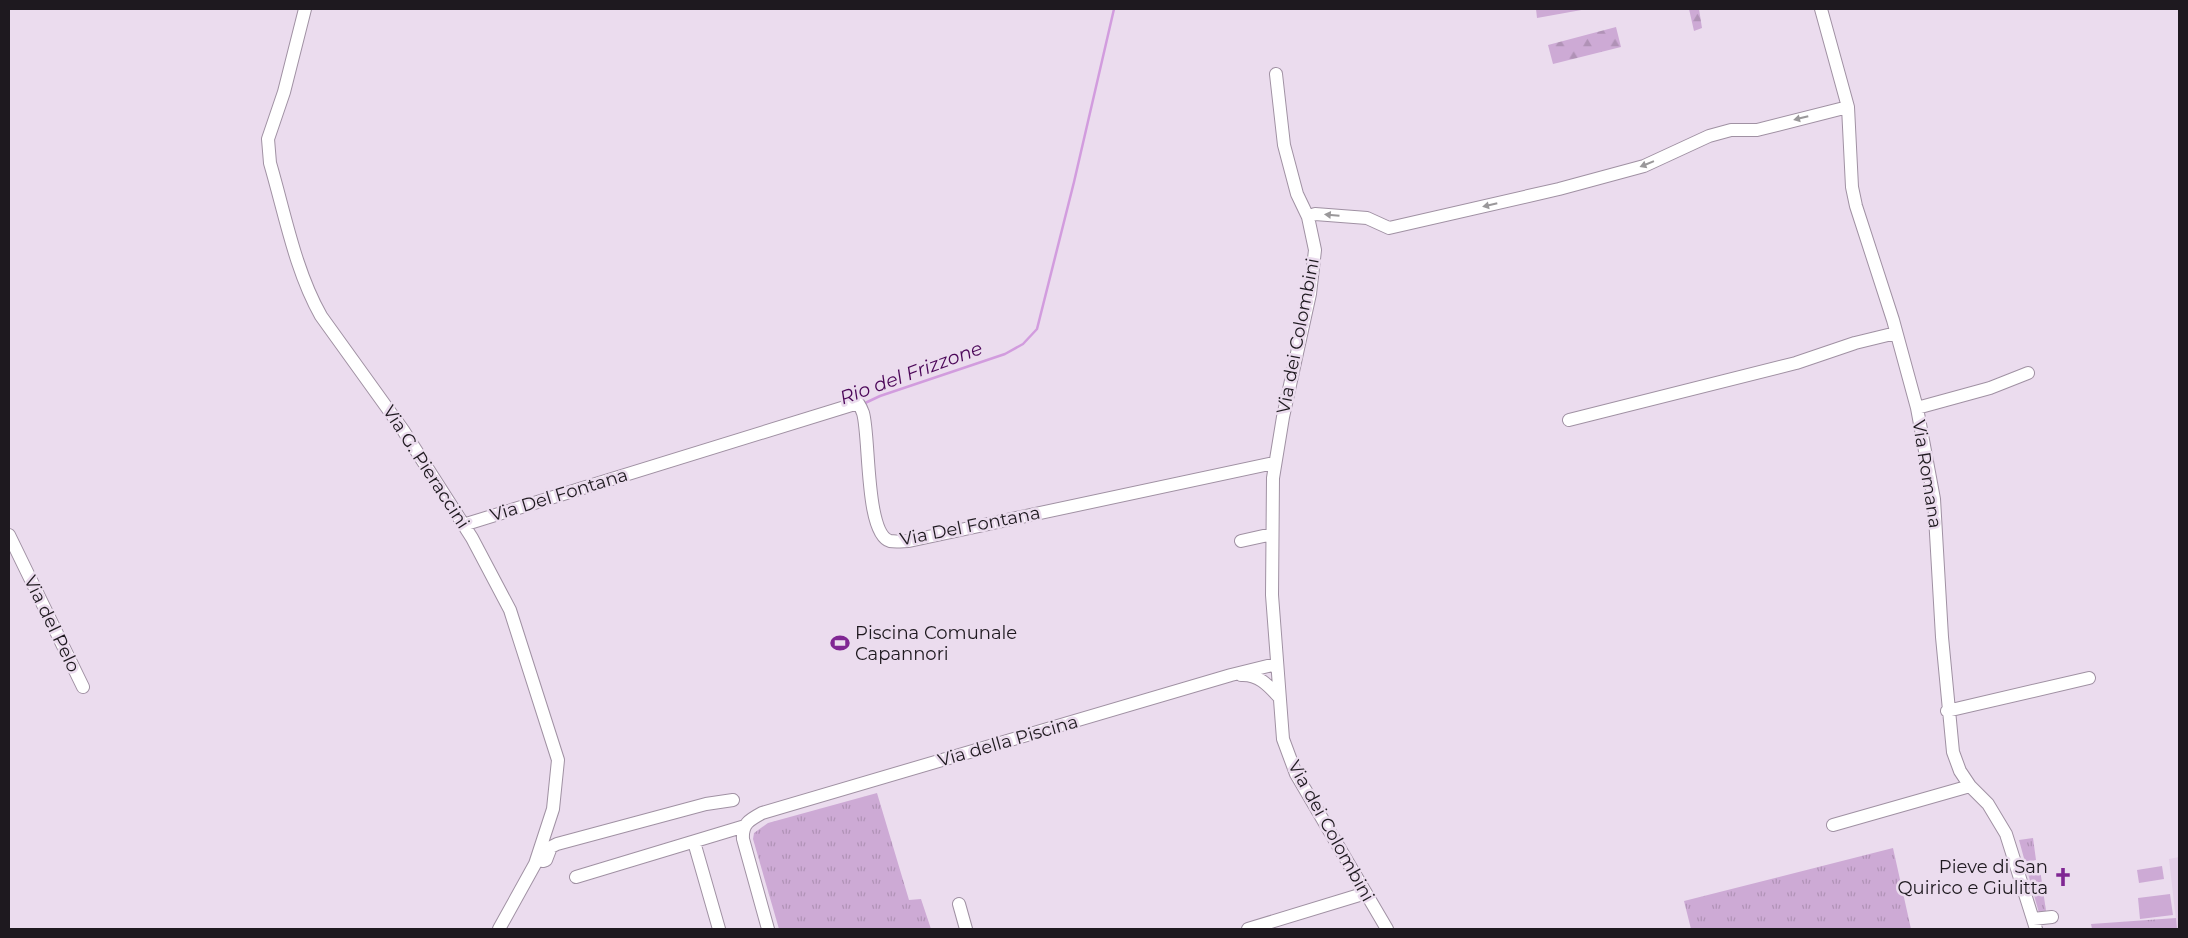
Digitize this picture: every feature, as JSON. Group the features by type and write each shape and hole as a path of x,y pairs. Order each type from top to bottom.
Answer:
{"street":[{"name":"Via G. Pieraccini","path":"305,9 284,92 268,139 270,163 303,277 322,316 403,430 463,524 510,610 558,760 553,809 537,859 499,929"},
{"name":"Via Romana","path":"1821,9 1848,107 1852,186 1917,408 1934,499 1947,711 1955,761 1970,786 1988,804 2006,834 2034,924"},
{"name":"Via dei Colombini","path":"1276,74 1284,146 1297,194 1308,217 1314,243 1315,265 1274,463 1272,595 1283,739 1296,774 1387,929"},
{"path":"1308,217 1315,214 1367,218 1389,228 1559,189 1644,166 1709,136 1731,130 1757,130 1848,107"},
{"path":"1569,420 1796,363 1855,343 1896,333"},
{"path":"1917,408 1990,388 2028,373"},
{"name":"Via Del Fontana","path":"463,524 591,487 846,406 860,407 877,522 882,535 889,541 910,541 1274,463"},
{"path":"1241,541 1272,534"},
{"name":"Via del Pelo","path":"9,535 83,686"},
{"name":"Via della Piscina","path":"576,877 745,826 747,822 762,813 1231,675 1276,664"},
{"path":"1231,675 1247,674 1260,679 1279,697"},
{"path":"1947,711 2089,678"},
{"path":"1833,825 1970,786"},
{"path":"537,859 546,860 551,847 557,844 697,806 733,800"},
{"path":"745,826 743,839 768,929"},
{"path":"694,842 718,929"},
{"path":"1248,929 1366,894"},
{"path":"959,904 966,929"},
{"path":"2034,924 2052,916"}],"shaded area":[{"path":"2179,857 2179,929 2177,929 2169,859"}],"green space":[{"path":"1536,9 1587,9 1537,18"},
{"path":"1689,9 1699,9 1702,28 1694,31"},
{"path":"1616,27 1621,47 1553,64 1548,45"},
{"path":"877,793 909,900 921,899 931,929 779,929 753,839 754,833 768,823"},
{"path":"2033,838 2036,860 2025,862 2019,840"},
{"path":"1893,848 1911,929 1691,929 1684,901"},
{"path":"2162,866 2164,879 2139,883 2137,870"},
{"path":"2040,869 2046,911 2039,913 2027,870"},
{"path":"2170,894 2173,915 2140,919 2138,898"},
{"path":"2176,918 2177,929 2092,929 2091,924"}],"waterway":[{"name":"Rio del Frizzone","path":"863,404 880,396 1005,354 1023,344 1037,329 1074,182 1114,9"}],"place":[{"name":"Piscina Comunale Capannori","path":"840,643"},
{"name":"Pieve di San Quirico e Giulitta","path":"2063,877"}]}
